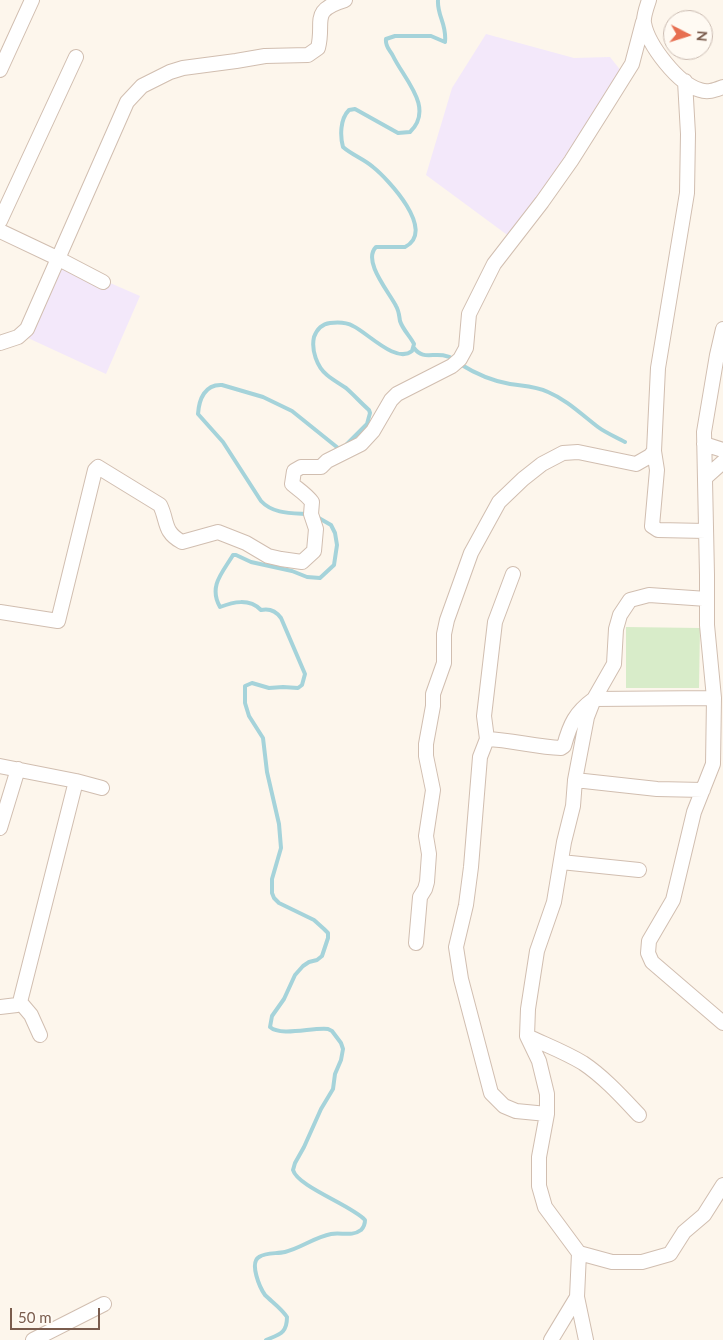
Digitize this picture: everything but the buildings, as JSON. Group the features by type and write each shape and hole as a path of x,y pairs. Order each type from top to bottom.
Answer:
{"street":[{"path":"0,70 32,0"},
{"path":"0,343 18,337 27,329 127,102 142,86 170,72 183,68 265,56 312,54 318,48 320,22 325,9 330,5 345,0"},
{"path":"0,612 58,621 95,470 98,467 160,505 170,533 182,542 218,532 246,543 268,556 281,559 302,562 314,551 316,529 311,514 312,502 306,494 292,484 294,471 301,467 321,467 335,457 361,444 373,431 390,400 397,394 456,362 466,348 469,314 494,264 567,168 632,64 649,0"},
{"path":"643,22 658,54 685,81 702,91 713,91 723,87"},
{"path":"0,221 76,57"},
{"path":"685,81 688,134 687,193 658,368 654,451 657,470 652,526 658,530 706,531"},
{"path":"0,231 58,258 103,282"},
{"path":"723,329 704,432 707,625 714,698 713,764 694,812 673,900 649,941 648,953 652,962 723,1023"},
{"path":"704,444 723,450"},
{"path":"416,943 420,897 426,889 429,854 426,836 433,786 426,749 433,706 433,694 444,662 444,634 447,620 471,553 504,495 535,469 556,455 578,452 636,464 650,456 654,451"},
{"path":"705,478 723,462"},
{"path":"513,574 495,622 484,716 487,739 480,757 471,867 466,905 456,947 461,979 491,1093 504,1106 516,1111 547,1114"},
{"path":"707,599 649,595 630,600 620,616 616,629 614,664 594,699 587,717 575,780 574,806 564,842 554,902 537,951 528,1009 527,1036 539,1061 548,1094 547,1114 539,1157 539,1186 545,1207 579,1253 612,1262 642,1262 670,1254 684,1232 704,1215 723,1185"},
{"path":"487,739 561,748 564,746 570,723 584,706 594,699 714,698"},
{"path":"0,766 102,788"},
{"path":"0,828 18,769"},
{"path":"575,780 657,789 703,790"},
{"path":"0,1006 17,1005 20,1002 76,781"},
{"path":"561,862 639,870"},
{"path":"20,1002 31,1015 40,1035"},
{"path":"527,1036 564,1052 584,1064 640,1115"},
{"path":"579,1253 577,1297 586,1340"},
{"path":"551,1340 577,1297"},
{"path":"33,1340 104,1304"}],"shaded area":[{"path":"486,34 574,58 610,57 622,72 510,237 426,175 452,88"},
{"path":"62,262 140,296 106,374 28,338"}],"green space":[{"path":"626,627 700,628 699,688 626,688"}],"waterway":[{"path":"347,444 367,424 370,413 346,388 320,368 314,353 314,337 318,329 325,324 339,322 359,330 390,351 398,354 412,351 414,344 401,324 397,308 378,276 372,260 376,247 405,247 413,239 416,229 407,206 389,182 369,164 343,147 341,138 342,123 349,110 355,109 398,133 410,132 417,123 419,103 387,46 386,39 395,36 431,36 445,42 445,30 439,11 438,0"},
{"path":"414,348 423,355 443,355 455,360"},
{"path":"460,364 478,374 497,381 534,387 555,395 601,429 625,442"},
{"path":"308,514 277,511 261,501 223,442 198,414 204,393 211,387 222,385 263,397 292,411 338,448 341,448"},
{"path":"266,1340 284,1330 287,1317 263,1292 256,1276 256,1260 262,1255 282,1253 325,1235 358,1232 363,1228 365,1220 349,1208 304,1183 293,1170 321,1109 333,1089 335,1074 343,1049 341,1043 332,1031 328,1029 289,1032 275,1030 270,1027 272,1016 284,999 295,975 303,966 322,956 328,933 314,920 279,903 272,893 272,879 281,848 279,824 267,772 263,738 249,716 245,703 245,686 252,683 269,688 298,688 302,685 305,674 281,618 277,614 270,610 261,610 246,602 220,607 216,586 221,573 233,555 251,562 292,571 307,577 320,578 334,565 337,545 335,533 331,525 317,517"}]}
